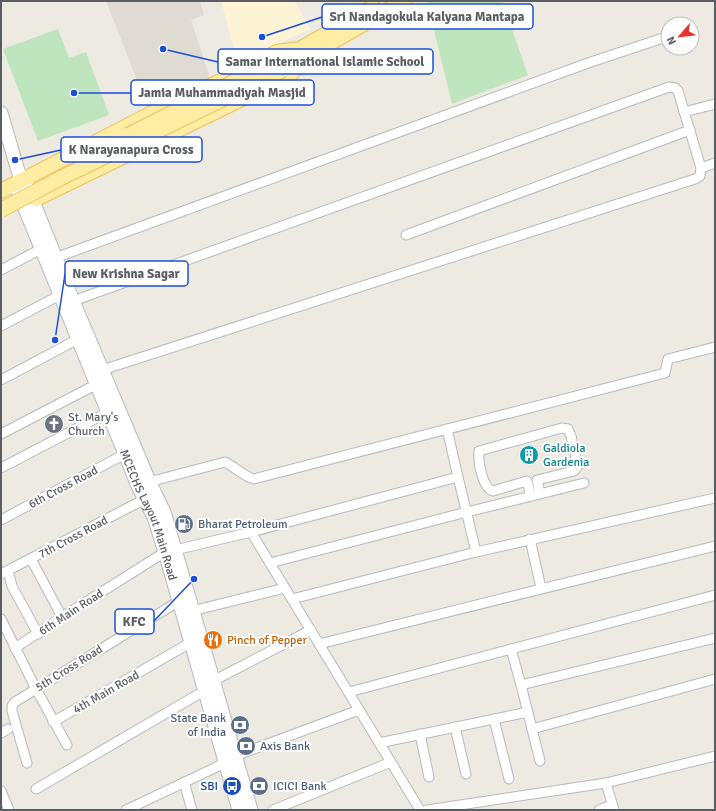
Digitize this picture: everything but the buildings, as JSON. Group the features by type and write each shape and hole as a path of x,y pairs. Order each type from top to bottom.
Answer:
{"main road":[{"path":"1,217 30,205 48,193 236,103 288,76 303,53 384,1"},
{"path":"1,210 404,1"},
{"path":"1,191 20,179 277,52 303,53"},
{"path":"1,199 281,65"},
{"path":"225,79 236,103"},
{"name":"MCECHS Layout Main Road","path":"1,113 20,179 73,301 144,483 145,499 170,551 192,611 195,640 204,691 251,810"},
{"name":"MCECHS Layout Main Road","path":"30,205 41,249 78,339 102,378 108,412 125,454 164,512 179,601 213,681 239,810"}],"street":[{"path":"55,258 588,63 660,39"},
{"path":"1,434 102,378 695,179 700,176 701,168 678,91 669,86 73,301"},
{"path":"684,112 715,104"},
{"path":"406,234 690,130"},
{"path":"701,168 715,163"},
{"path":"1,270 41,249"},
{"path":"1,326 60,295"},
{"path":"1,380 78,339"},
{"path":"144,483 225,462 235,467 246,477 254,479 665,373 668,359 715,347"},
{"path":"1,468 108,412"},
{"path":"562,428 568,429 578,466 577,469 538,480 536,495 527,482 493,491 488,490 482,476 478,456 479,451 562,428"},
{"path":"447,429 476,552"},
{"name":"6th Cross Road","path":"1,520 125,454"},
{"name":"6th Main Road","path":"15,648 62,617 170,551 251,532 458,477"},
{"path":"270,563 584,483"},
{"path":"292,599 530,539 715,498"},
{"name":"7th Cross Road","path":"4,573 145,499"},
{"path":"251,532 420,810"},
{"path":"530,539 541,588"},
{"path":"319,644 715,546"},
{"path":"30,559 62,617"},
{"path":"4,573 38,634"},
{"path":"192,611 285,588"},
{"path":"348,692 715,595"},
{"name":"5th Cross Road","path":"27,763 12,711 12,706 15,702 179,601"},
{"path":"1,619 53,722 67,745"},
{"path":"213,681 311,630"},
{"path":"521,685 715,638"},
{"name":"4th Main Road","path":"53,722 195,640"},
{"path":"511,650 540,761"},
{"path":"532,729 715,679"},
{"path":"36,789 204,691"},
{"path":"126,810 230,760 359,710"},
{"path":"379,743 528,712"},
{"path":"494,719 509,779"},
{"path":"455,727 466,774"},
{"path":"420,734 429,777"},
{"path":"427,810 606,783 715,756"},
{"path":"273,810 391,762"},
{"path":"184,782 192,810"},
{"path":"599,810 613,808 606,783"},
{"path":"1,791 9,810"}],"shaded area":[{"path":"106,1 200,1 204,15 191,20 210,78 148,108"},
{"path":"221,1 295,1 310,29 238,63"}],"green space":[{"path":"427,1 502,1 528,75 452,104"},
{"path":"58,29 69,58 86,52 109,115 38,141 3,49"}],"place":[{"name":"Sri Nandagokula Kalyana Mantapa","path":"262,37"},
{"name":"Samar International Islamic School","path":"163,49"},
{"name":"Jamia Muhammadiyah Masjid","path":"74,93"},
{"name":"K Narayanapura Cross","path":"15,160"},
{"name":"New Krishna Sagar","path":"55,340"},
{"name":"St. Mary's Church","path":"54,424"},
{"name":"Galdiola Gardenia","path":"529,455"},
{"name":"Bharat Petroleum","path":"184,524"},
{"name":"KFC","path":"194,579"},
{"name":"Pinch of Pepper","path":"213,640"},
{"name":"State Bank of India","path":"240,725"},
{"name":"Axis Bank","path":"246,746"},
{"name":"SBI","path":"232,786"},
{"name":"ICICI Bank","path":"259,786"}]}
